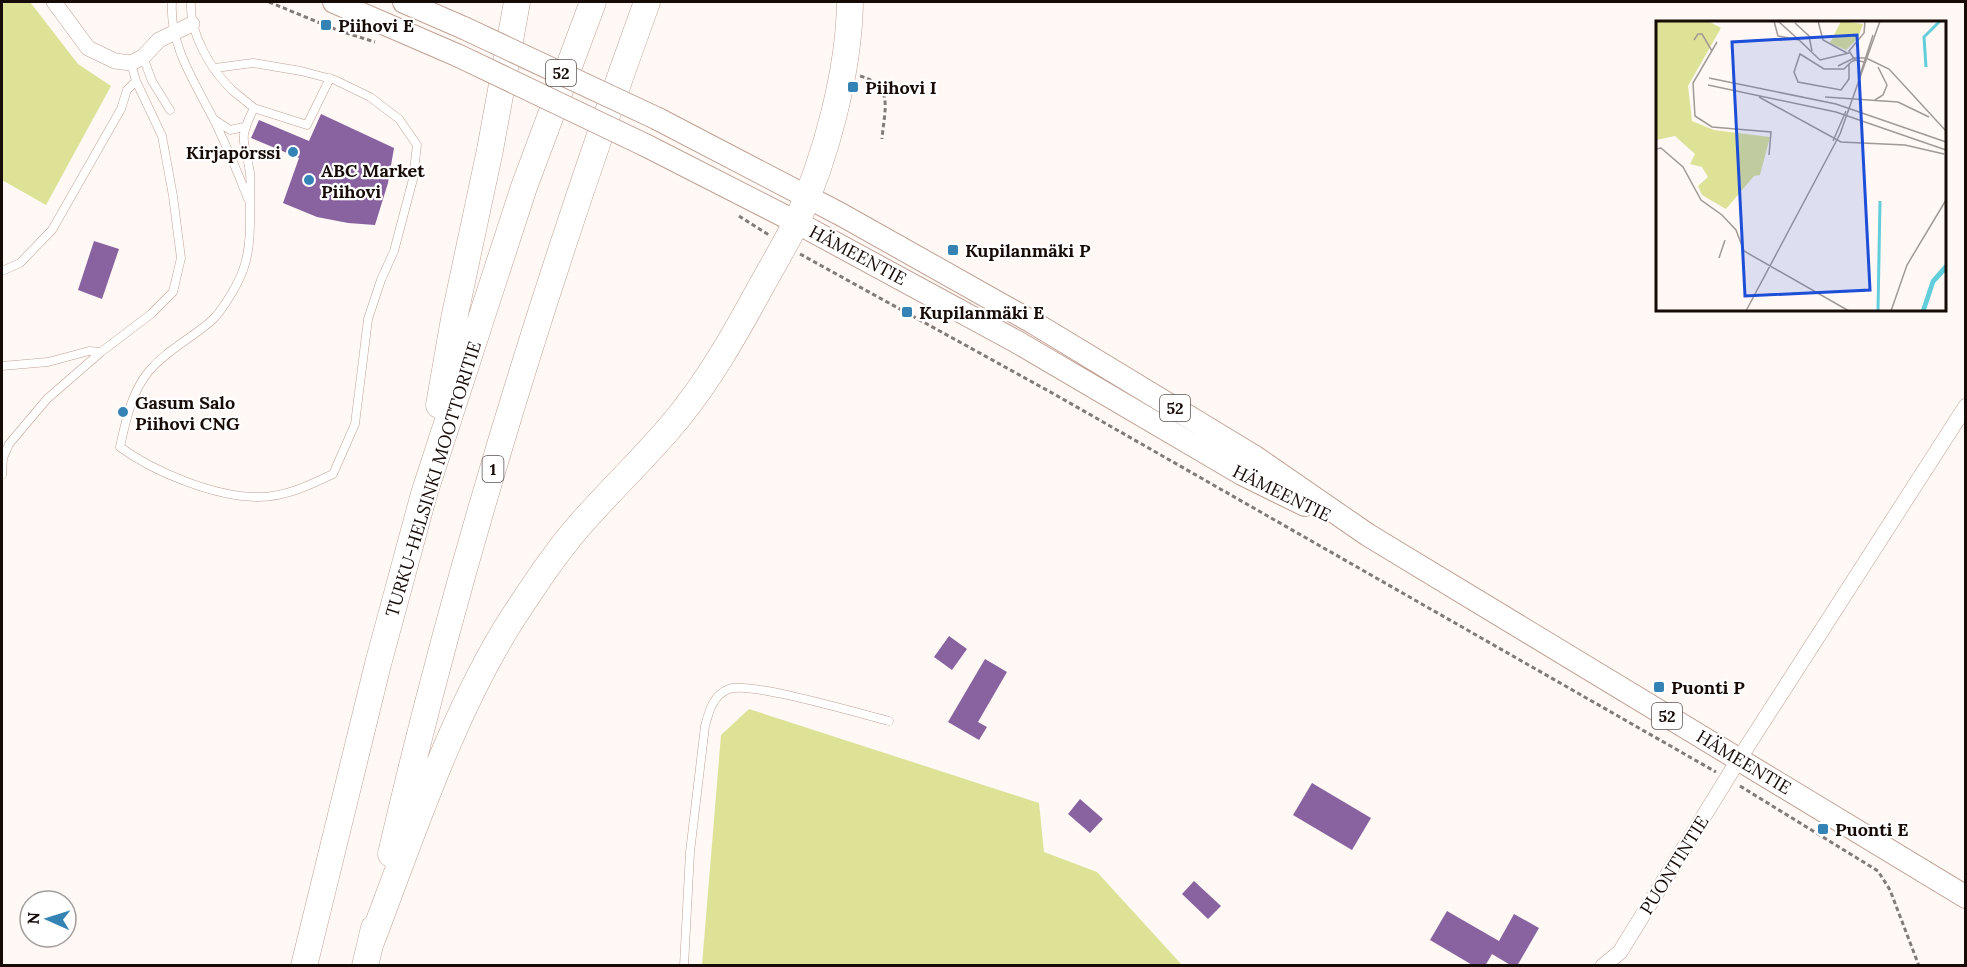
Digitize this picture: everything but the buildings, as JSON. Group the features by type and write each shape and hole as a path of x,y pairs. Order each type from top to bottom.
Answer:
{"highway":[{"path":"424,494 454,320 490,150 517,2"},
{"name":"TURKU-HELSINKI MOOTTORITIE","path":"304,966 378,664 424,494 524,186 592,2"},
{"name":"1","path":"368,955 410,772 460,580 524,365 580,190 647,2"},
{"path":"368,955 458,721 496,643 547,566 578,527 657,442 694,397 735,334 796,222 819,166 832,118 845,54 850,2"}],"main road":[{"name":"HÄMEENTIE","path":"334,2 459,56 647,146 796,222 1019,343 1242,474 1368,536"},
{"name":"HÄMEENTIE","path":"404,2 657,119 807,196 1034,323 1255,457 1368,536 1965,897"}],"street":[{"path":"54,2 88,48 115,61 137,60 159,40 192,24"},
{"name":"PUONTINTIE","path":"1603,966 1620,952 1739,759 1965,406"}],"lane":[{"path":"172,2 174,31 179,51 232,157 250,203"},
{"path":"191,2 192,24 204,54 231,89 254,108 307,125 330,78"},
{"path":"2,475 5,446 47,399 100,352 151,314 173,291 181,258 173,196 162,136 136,81 137,60"},
{"path":"137,60 170,110"},
{"path":"215,68 253,63 330,78 370,97 399,119 417,145 413,179 394,251 368,319 355,424 333,474 300,490 259,497 206,489 138,460 120,447 130,401 149,371 176,347 212,321 234,289 245,265 250,232 250,173 244,149 244,127 254,108"},
{"path":"2,271 20,263 52,230 121,109 128,90 136,81"},
{"path":"213,119 230,130 244,127"},
{"path":"2,366 48,362 89,351 100,352"},
{"path":"684,966 690,852 705,726 714,701 728,689 741,687 787,695 889,721"}],"path":[{"path":"269,2 337,30 382,44"},
{"path":"855,75 873,81 882,88 885,99 882,139"},
{"path":"783,245 1054,394 1727,778 1878,871 1890,890 1919,966"}],"green space":[{"path":"2,2 30,2 78,64 111,86 46,205 2,180"},
{"path":"749,709 1039,803 1044,852 1097,872 1182,965 702,965 721,735"}],"place":[{"name":"Piihovi E","path":"326,25"},
{"name":"Piihovi I","path":"853,87"},
{"name":"Kirjapörssi","path":"293,152"},
{"name":"ABC Market Piihovi","path":"309,180"},
{"name":"Kupilanmäki P","path":"953,250"},
{"name":"Kupilanmäki E","path":"907,312"},
{"name":"Gasum Salo Piihovi CNG","path":"123,412"},
{"name":"Puonti P","path":"1659,687"},
{"name":"Puonti E","path":"1823,829"}]}
